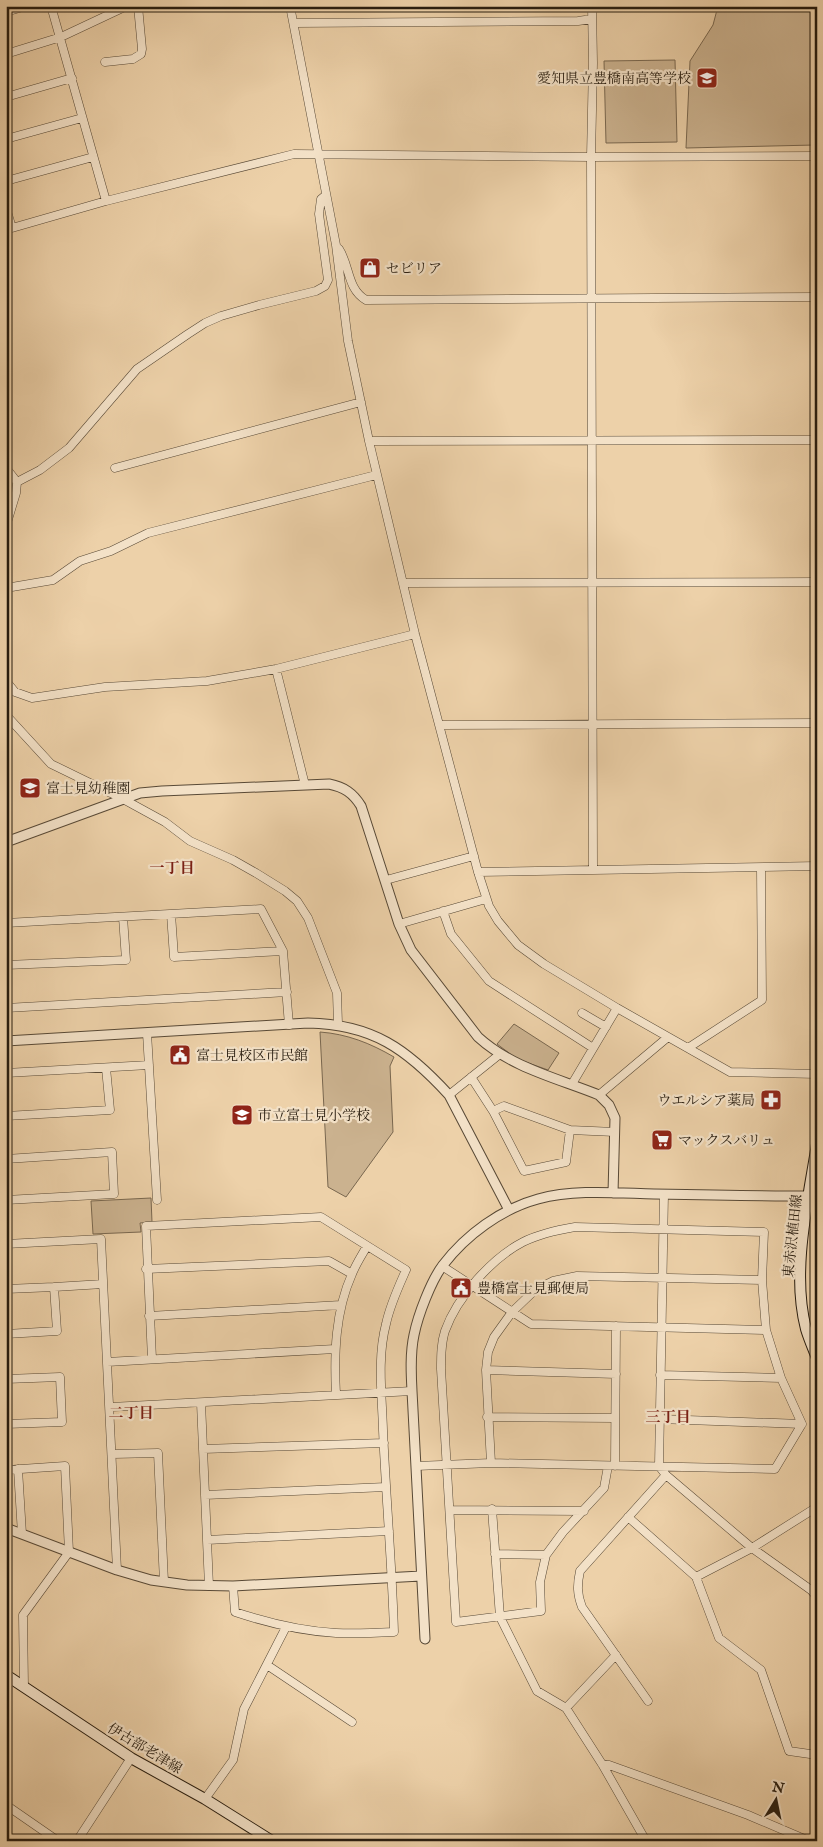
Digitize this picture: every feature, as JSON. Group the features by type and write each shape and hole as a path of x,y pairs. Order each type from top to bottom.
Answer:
{"main road":[{"name":"東赤沢植田線","path":"816,1357 806,1329 801,1302 800,1265 817,1144"},
{"name":"伊古部老津線","path":"6,1675 131,1758 205,1799 272,1841"}],"street":[{"path":"6,12 26,6"},
{"path":"51,6 106,201"},
{"path":"6,54 61,38 127,6"},
{"path":"104,62 133,58 141,54 138,6"},
{"path":"290,6 336,245 348,341 376,475 415,634 486,898 498,921 518,945 544,964 730,1072 817,1074"},
{"path":"592,6 593,869"},
{"path":"294,23 578,21 592,19"},
{"path":"6,97 72,78"},
{"path":"6,139 82,118"},
{"path":"6,208 9,228 106,201 294,154 591,157 817,156"},
{"path":"6,181 94,157"},
{"path":"17,482 40,470 70,448 138,369 205,323 221,316 259,305 316,291 325,286 328,280 319,214 321,199 326,195"},
{"path":"336,245 342,254 354,288 359,296 366,300 817,297"},
{"path":"115,468 360,402"},
{"path":"369,442 817,440"},
{"path":"6,468 17,482 6,526"},
{"path":"6,588 53,580 80,561 111,551 148,532 376,475"},
{"path":"404,583 817,582"},
{"path":"6,681 15,692 32,698 105,687 207,681 276,669 415,634"},
{"path":"276,669 306,785"},
{"path":"6,715 51,764 165,822 190,841 233,860 285,891 297,901 308,918 337,993 338,1024"},
{"path":"440,726 817,723"},
{"path":"6,842 140,793 329,784 347,790 356,797 361,806 399,924 411,950 478,1037 500,1054 519,1065 599,1096 613,1111 615,1118 613,1193"},
{"path":"386,880 474,856"},
{"path":"478,872 817,866"},
{"path":"688,1048 762,1000 761,868"},
{"path":"399,924 486,898"},
{"path":"6,923 261,909 284,951 289,1025"},
{"path":"443,911 451,934 489,981 593,1048"},
{"path":"172,914 174,957 284,951"},
{"path":"6,965 126,960 124,917"},
{"path":"6,1008 287,992"},
{"path":"572,1084 617,1008"},
{"path":"582,1013 606,1028"},
{"path":"6,1040 338,1024 368,1033 400,1050 419,1063 449,1095 509,1210"},
{"path":"147,1034 157,1200"},
{"path":"599,1096 668,1037"},
{"path":"449,1095 500,1054"},
{"path":"6,1073 150,1065"},
{"path":"6,1116 110,1110 106,1068"},
{"path":"471,1077 492,1111 524,1171 566,1162 570,1130"},
{"path":"492,1111 504,1106 570,1130 615,1132"},
{"path":"6,1159 112,1152 114,1194 6,1200"},
{"path":"425,1639 412,1391 412,1354 420,1312 442,1266 472,1235 509,1210 538,1199 559,1195 613,1193 809,1196"},
{"path":"664,1194 659,1466 666,1475 752,1548 811,1590 817,1597"},
{"path":"152,1359 146,1269 146,1226 321,1217 406,1270 392,1300 385,1325 381,1356 381,1393 393,1577 394,1632 337,1633 286,1627 235,1612 232,1586"},
{"path":"616,1326 615,1418 612,1466 604,1488 563,1532 546,1556 540,1582 541,1611 456,1622 440,1369 441,1352 445,1331 472,1285 489,1267 522,1243 557,1230 575,1227 764,1232 762,1280 766,1330 780,1378 802,1424"},
{"path":"6,1244 101,1239 113,1454 117,1570"},
{"path":"336,1395 335,1349 341,1305 352,1274 367,1246"},
{"path":"146,1269 329,1261 352,1274"},
{"path":"442,1266 531,1324 766,1330"},
{"path":"491,1462 487,1417 486,1370 488,1352 494,1336 512,1312 535,1290 553,1281 577,1276 762,1280"},
{"path":"6,1289 103,1284"},
{"path":"6,1334 57,1331 54,1287"},
{"path":"149,1316 341,1305"},
{"path":"107,1362 335,1349"},
{"path":"486,1370 616,1374"},
{"path":"660,1375 780,1378"},
{"path":"6,1379 60,1377 62,1422 6,1424"},
{"path":"110,1407 412,1391"},
{"path":"201,1403 209,1586"},
{"path":"487,1417 615,1418"},
{"path":"659,1419 802,1424"},
{"path":"416,1466 491,1462 775,1469 802,1424"},
{"path":"203,1449 384,1443"},
{"path":"113,1454 158,1453 164,1582"},
{"path":"6,1470 65,1466 69,1552 23,1615 24,1687"},
{"path":"18,1469 22,1534"},
{"path":"648,1700 582,1607 578,1594 578,1581 580,1571 666,1475"},
{"path":"205,1495 386,1487"},
{"path":"696,1577 752,1548 817,1507"},
{"path":"492,1509 500,1617 537,1691 566,1708 602,1764 646,1841"},
{"path":"450,1510 584,1511"},
{"path":"628,1517 696,1577 719,1638 761,1670 788,1750 817,1755"},
{"path":"6,1528 117,1570 164,1582 232,1586 421,1576"},
{"path":"207,1540 389,1531"},
{"path":"496,1554 546,1556"},
{"path":"205,1799 233,1760 244,1709 286,1627"},
{"path":"566,1708 616,1655"},
{"path":"267,1664 352,1722"},
{"path":"77,1841 131,1758"},
{"path":"602,1764 748,1815 809,1841"},
{"path":"6,1805 58,1841"}],"shaded area":[{"path":"718,6 815,6 815,145 686,148 690,61 713,25"},
{"path":"675,60 677,142 606,143 604,61"},
{"path":"6,474 12,485 13,494 6,515"},
{"path":"514,1024 559,1053 548,1070 517,1059 497,1044"},
{"path":"320,1032 358,1040 394,1057 390,1066 393,1132 346,1197 328,1187"},
{"path":"151,1198 152,1222 140,1223 141,1232 93,1234 91,1201"}],"place":[{"name":"愛知県立豊橋南高等学校","path":"707,78"},
{"name":"セビリア","path":"370,268"},
{"name":"富士見幼稚園","path":"30,788"},
{"name":"富士見校区市民館","path":"180,1055"},
{"name":"ウエルシア薬局","path":"771,1100"},
{"name":"市立富士見小学校","path":"242,1115"},
{"name":"マックスバリュ","path":"662,1140"},
{"name":"豊橋富士見郵便局","path":"461,1288"}],"district":[{"name":"一丁目","path":"172,868"},
{"name":"二丁目","path":"131,1413"},
{"name":"三丁目","path":"668,1417"}]}
